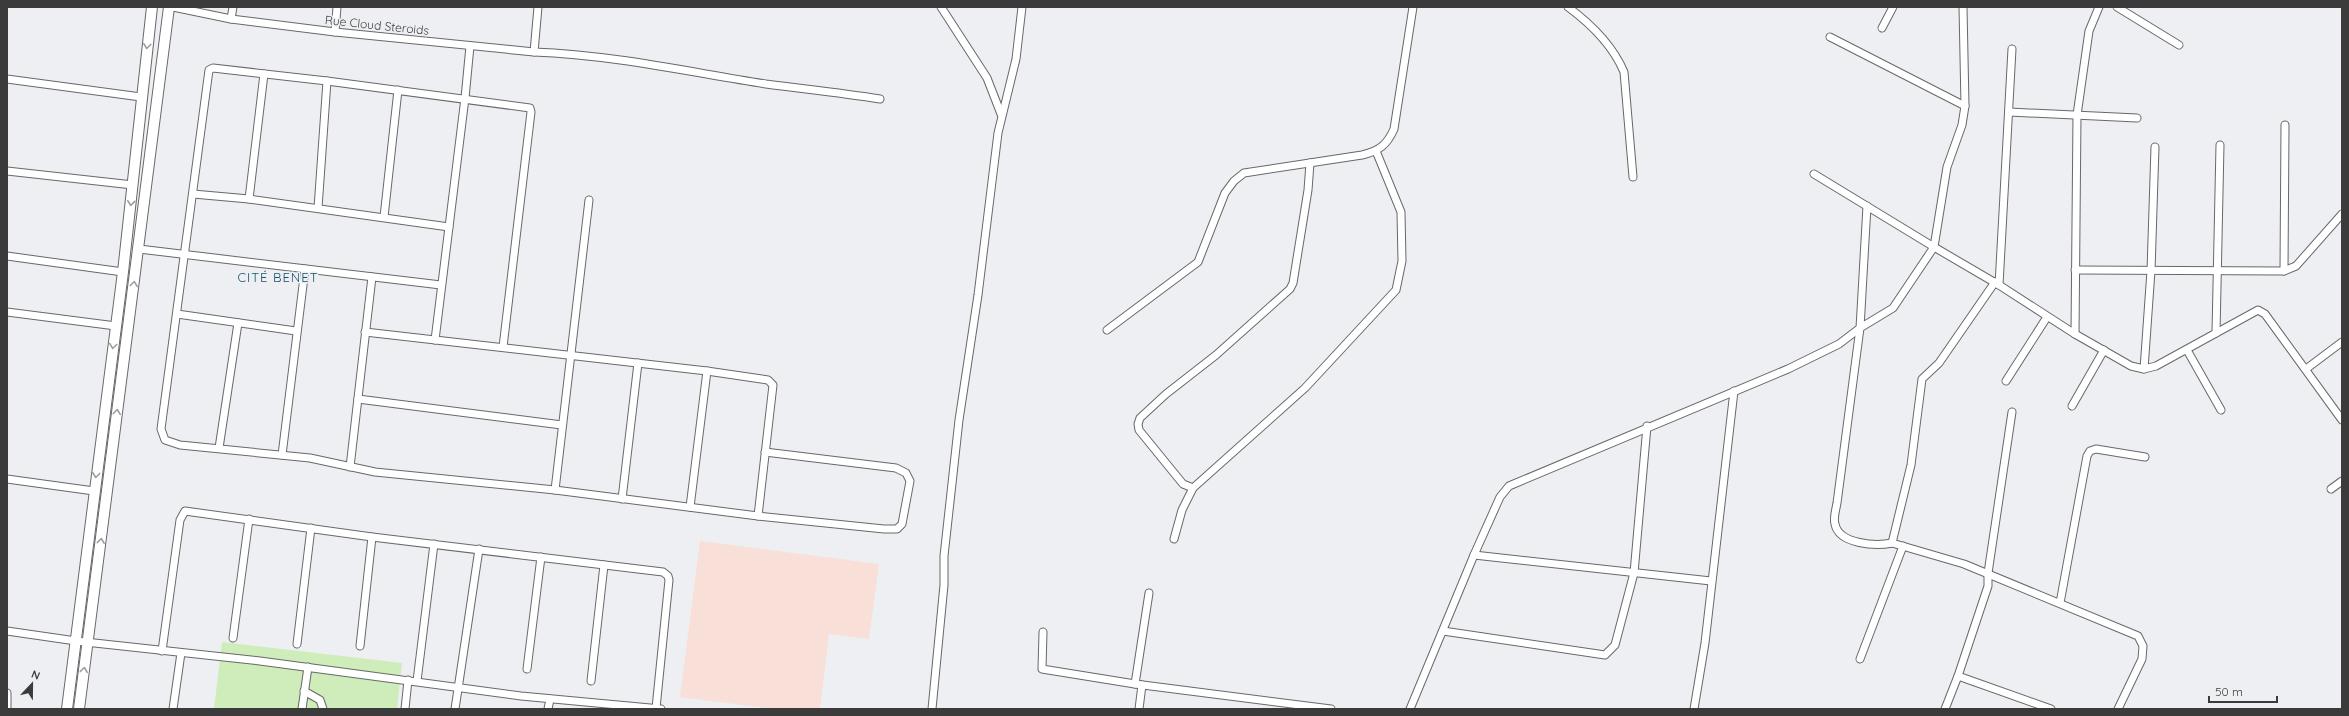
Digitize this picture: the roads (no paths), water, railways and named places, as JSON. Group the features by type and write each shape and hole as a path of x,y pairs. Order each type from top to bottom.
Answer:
{"main road":[{"path":"67,709 123,272 152,7"},
{"path":"79,709 169,7"}],"street":[{"name":"Rue Cloud Steroids","path":"173,7 232,19 335,32 649,63 766,84 810,88 880,99"},
{"path":"232,19 233,7"},
{"path":"335,32 337,7"},
{"path":"534,52 538,7"},
{"path":"941,7 987,78 1001,114"},
{"path":"932,709 944,585 944,556 958,427 978,295 1001,114 1016,59 1022,7"},
{"path":"1107,330 1198,262 1226,193 1234,181 1244,173 1376,151 1389,141 1394,129 1413,7"},
{"path":"1568,7 1581,16 1610,46 1618,58 1624,72 1633,177"},
{"path":"1882,28 1893,7"},
{"path":"1410,709 1474,555 1500,497 1509,486 1647,426 1734,391 1839,344 1860,328 1893,308 1934,247 1947,167 1962,125 1965,106 1963,7"},
{"path":"2075,334 2077,115 2091,22 2099,7"},
{"path":"2117,7 2178,45"},
{"path":"1830,37 1965,106"},
{"path":"435,340 466,98 470,46"},
{"path":"1892,543 1911,465 1922,379 1939,362 1997,284 2012,49"},
{"path":"503,347 531,112 526,107 326,81 213,68 209,70 162,435 165,440 180,446 219,448 282,455 375,472 555,490 758,516 897,528 902,524 910,481 906,473 896,468 765,452"},
{"path":"249,199 264,74"},
{"path":"7,79 141,97"},
{"path":"318,208 326,81"},
{"path":"384,218 398,90"},
{"path":"2009,112 2137,118"},
{"path":"2284,271 2285,125"},
{"path":"2216,333 2220,145"},
{"path":"2144,369 2151,271 2154,147"},
{"path":"1174,539 1182,510 1193,488 1305,388 1396,290 1402,261 1401,212 1376,151"},
{"path":"1193,488 1183,484 1139,430 1138,424 1140,418 1166,394 1216,355 1290,289 1293,283 1308,190 1310,163"},
{"path":"7,171 133,185"},
{"path":"1814,174 1997,284 2075,334 2131,366 2144,369 2156,366 2258,310 2264,314 2306,369 2342,420"},
{"path":"193,194 249,199 449,227"},
{"path":"555,490 589,200"},
{"path":"1867,206 1860,328 1835,524 1839,533 1856,542 1881,545 1892,543 1964,564 2138,636 2143,646 2142,659 2118,709"},
{"path":"2075,270 2217,272 2284,271 2296,266 2342,214"},
{"path":"139,249 185,256 441,285"},
{"path":"7,256 123,272"},
{"path":"282,455 296,331 305,269"},
{"path":"350,467 372,277"},
{"path":"7,312 116,326"},
{"path":"177,314 296,331"},
{"path":"2006,381 2047,317"},
{"path":"219,448 238,323"},
{"path":"365,332 707,370 763,378 773,385 758,516"},
{"path":"2306,369 2342,342"},
{"path":"2072,406 2104,350"},
{"path":"2186,350 2221,410"},
{"path":"622,498 638,363"},
{"path":"690,507 707,370"},
{"path":"1694,709 1705,643 1711,581 1727,465 1734,391"},
{"path":"358,399 562,425"},
{"path":"1946,709 1983,606 1988,586 1988,573 2012,412"},
{"path":"1443,631 1604,655 1615,645 1634,573 1647,426"},
{"path":"2060,603 2087,456 2090,451 2096,449 2145,457"},
{"path":"7,479 94,491"},
{"path":"2331,489 2342,481"},
{"path":"7,631 76,642 308,667 550,699 659,709 668,576 663,572 434,544 185,511 180,520 162,651"},
{"path":"232,638 249,520"},
{"path":"297,644 310,528"},
{"path":"360,646 372,536"},
{"path":"417,681 434,544"},
{"path":"1860,659 1903,546"},
{"path":"455,709 479,549"},
{"path":"1474,555 1711,581"},
{"path":"527,669 541,557"},
{"path":"591,682 604,565"},
{"path":"1139,709 1138,685 1149,593"},
{"path":"1043,632 1042,669 1138,685 1331,709"},
{"path":"173,709 181,653"},
{"path":"302,709 308,667"},
{"path":"1958,676 2051,709"},
{"path":"405,709 408,680"},
{"path":"304,691 320,700 323,709"},
{"path":"7,693 7,707"},
{"path":"548,709 550,699"}],"district":[{"name":"CITÉ BENET","path":"278,277"}]}
